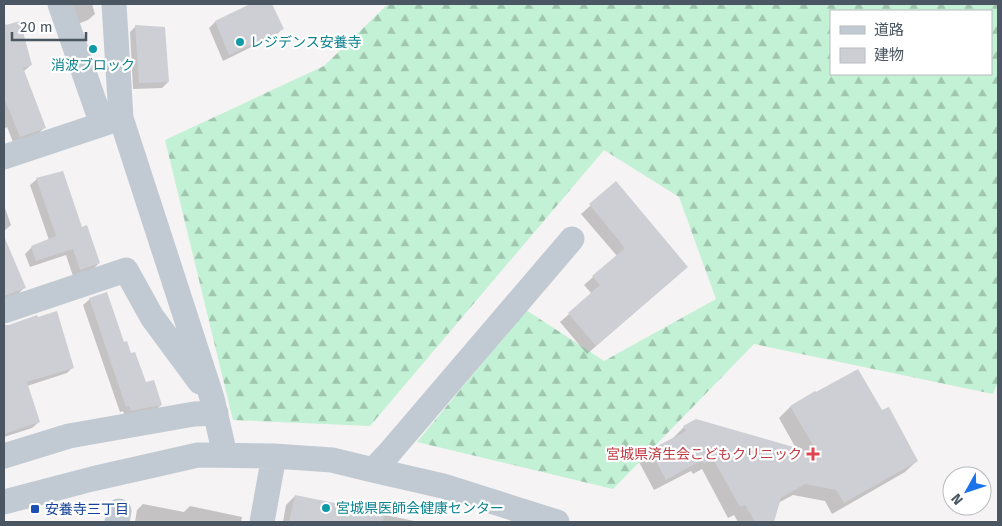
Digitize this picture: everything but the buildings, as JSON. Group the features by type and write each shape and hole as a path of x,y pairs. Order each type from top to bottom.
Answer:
{"street":[{"path":"60,4 112,121 214,406 225,455"},
{"path":"112,121 114,4"},
{"path":"4,157 112,121"},
{"path":"373,470 572,239"},
{"path":"4,311 126,270 152,317 214,406"},
{"path":"4,456 69,436 194,414 214,406"},
{"path":"4,502 92,479 198,455 274,456 332,460 443,486 557,522"},
{"path":"262,522 274,456"}],"green space":[{"path":"388,4 998,4 998,382 993,394 754,344 613,489 417,442 526,310 604,361 716,299 679,197 604,150 370,426 233,420 165,140 324,66"}],"place":[{"name":"レジデンス安養寺","path":"240,42"},
{"name":"消波ブロック","path":"93,49"},
{"name":"宮城県済生会こどもクリニック","path":"813,454"},
{"name":"宮城県医師会健康センター","path":"326,508"},
{"name":"安養寺三丁目","path":"35,509"}]}
